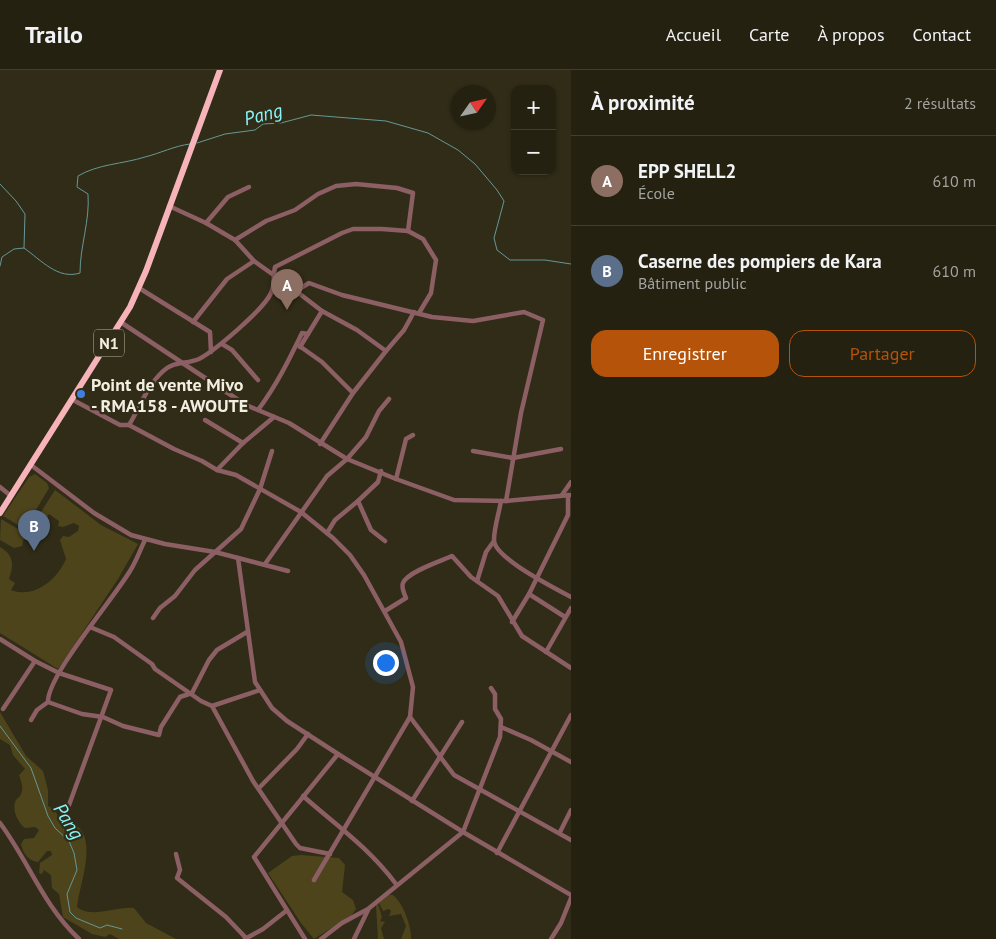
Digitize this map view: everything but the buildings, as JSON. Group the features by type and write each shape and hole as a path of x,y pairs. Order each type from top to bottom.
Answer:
{"highway":[{"name":"N1","path":"0,513 122,323 139,288 220,70"}],"street":[{"path":"236,240 266,221 295,210 318,194 347,183 397,188 413,193 408,231"},
{"path":"206,222 228,197 249,187"},
{"path":"169,206 206,222 236,240 254,260 322,310 357,330 386,351"},
{"path":"130,425 155,380 177,362 194,361 211,352 222,344 252,314 259,311 271,294 276,267 290,258 353,229 408,231 424,238 436,260 432,293 353,392 320,444"},
{"path":"193,322 227,279 254,260"},
{"path":"296,291 309,283 342,295 432,317 473,321 524,312 543,320 494,541 486,552 477,581"},
{"path":"139,288 210,332 211,352"},
{"path":"258,410 277,385 279,376 298,346 302,333 308,334 322,310"},
{"path":"122,323 177,362 258,410 289,423 347,459 381,471 396,479 454,500 503,501 567,495"},
{"path":"222,344 232,350 258,380"},
{"path":"298,346 322,362 353,392"},
{"path":"265,564 327,476 347,459 366,437 379,411 389,399"},
{"path":"73,400 120,425 130,425 217,470 236,475 301,512 327,533 355,561 401,642 413,688 410,717 314,880"},
{"path":"217,470 243,443 274,417"},
{"path":"206,420 243,443"},
{"path":"396,479 406,439 413,435"},
{"path":"473,451 513,458 561,449"},
{"path":"153,618 195,570 241,529 260,488 272,451"},
{"path":"31,465 94,513 145,540 215,552 288,571"},
{"path":"327,533 335,520 378,482 381,471"},
{"path":"512,622 570,516 567,495 571,482"},
{"path":"0,487 11,496"},
{"path":"358,501 372,530 385,541"},
{"path":"48,702 48,694 59,673 130,571 145,540"},
{"path":"494,541 496,548 508,560 571,597"},
{"path":"384,611 406,598 402,586 404,580 411,574 452,556 457,565 498,596 522,636 571,668"},
{"path":"238,558 255,682 272,708 286,721 412,801 571,896 561,923 550,939"},
{"path":"529,594 565,617"},
{"path":"546,652 571,608"},
{"path":"90,627 114,637 152,664 158,672 212,706 280,823 300,848 330,854"},
{"path":"48,702 82,714 103,717 123,726 159,735 161,727 180,697 192,693 209,660 217,650 236,641 247,632"},
{"path":"0,639 35,661 59,673 111,690 103,717 69,805"},
{"path":"3,709 35,661"},
{"path":"321,939 342,923 368,909 396,884 462,832 502,727 492,688"},
{"path":"212,706 260,690"},
{"path":"30,720 37,710 48,702"},
{"path":"498,853 571,715"},
{"path":"410,717 454,775 560,832 571,840"},
{"path":"412,801 462,722"},
{"path":"502,727 571,762"},
{"path":"259,788 297,749 308,734"},
{"path":"305,939 254,857 338,754"},
{"path":"303,796 378,860 396,884"},
{"path":"560,832 571,810"},
{"path":"0,823 20,850 49,906 80,939"},
{"path":"176,854 180,870 177,878 226,917 246,938 263,929 286,911"},
{"path":"354,939 368,909"}],"shaded area":[{"path":"35,474 47,483 49,488 30,520 26,519 22,524 25,526 23,528 3,516 29,477"},
{"path":"55,490 101,525 138,544 118,579 58,669 0,633 0,547 8,553 12,561 9,579 15,583 11,590 28,592 44,586 57,574 66,559 60,540 63,536 69,537 78,531 79,526 74,523 63,527 58,526 59,521 49,514 42,524 46,527 45,529 34,523"},
{"path":"1,519 25,533 22,546 14,548 0,540"},
{"path":"0,712 26,756 43,771 48,790 48,806 55,810 58,817 76,825 86,841 86,864 77,907 89,912 134,908 146,923 176,939 119,939 110,934 105,937 92,934 63,917 59,894 52,888 51,875 44,870 42,874 39,873 40,863 52,855 51,851 47,851 38,862 29,858 21,844 24,839 34,838 39,830 35,827 25,828 16,816 14,807 16,799 21,795 22,789 19,775 25,769 13,755 10,745 0,739"},
{"path":"292,856 339,858 345,865 342,892 353,900 356,909 351,916 314,939 301,923 268,873"},
{"path":"389,895 393,895 397,899 403,909 410,928 411,939 401,939 406,926 401,914 389,916 391,911 389,909 383,911 379,903"},
{"path":"378,904 382,917 380,921 385,922 381,928 384,939 378,939 376,905"}],"waterway":[{"name":"Pang","path":"197,143 225,134 255,130 263,124 281,123 311,115 386,121 428,133 458,150 475,164 504,201 494,238 497,250 510,260 545,260 571,264"},
{"name":"Pang","path":"0,266 2,257 14,249 24,248 50,268 64,274 80,273 88,194 77,187 78,176 94,169 190,144"},
{"path":"0,184 25,214 24,248"},
{"name":"Pang","path":"0,726 31,768 48,816 55,828 69,841 74,853 77,870 67,894 70,912 76,918 100,928 107,925 122,929"}],"place":[{"name":"EPP SHELL2","path":"287,310"},
{"name":"Point de vente Mivo - RMA158 - AWOUTE","path":"81,394"},
{"name":"Caserne des pompiers de Kara","path":"34,551"}]}
